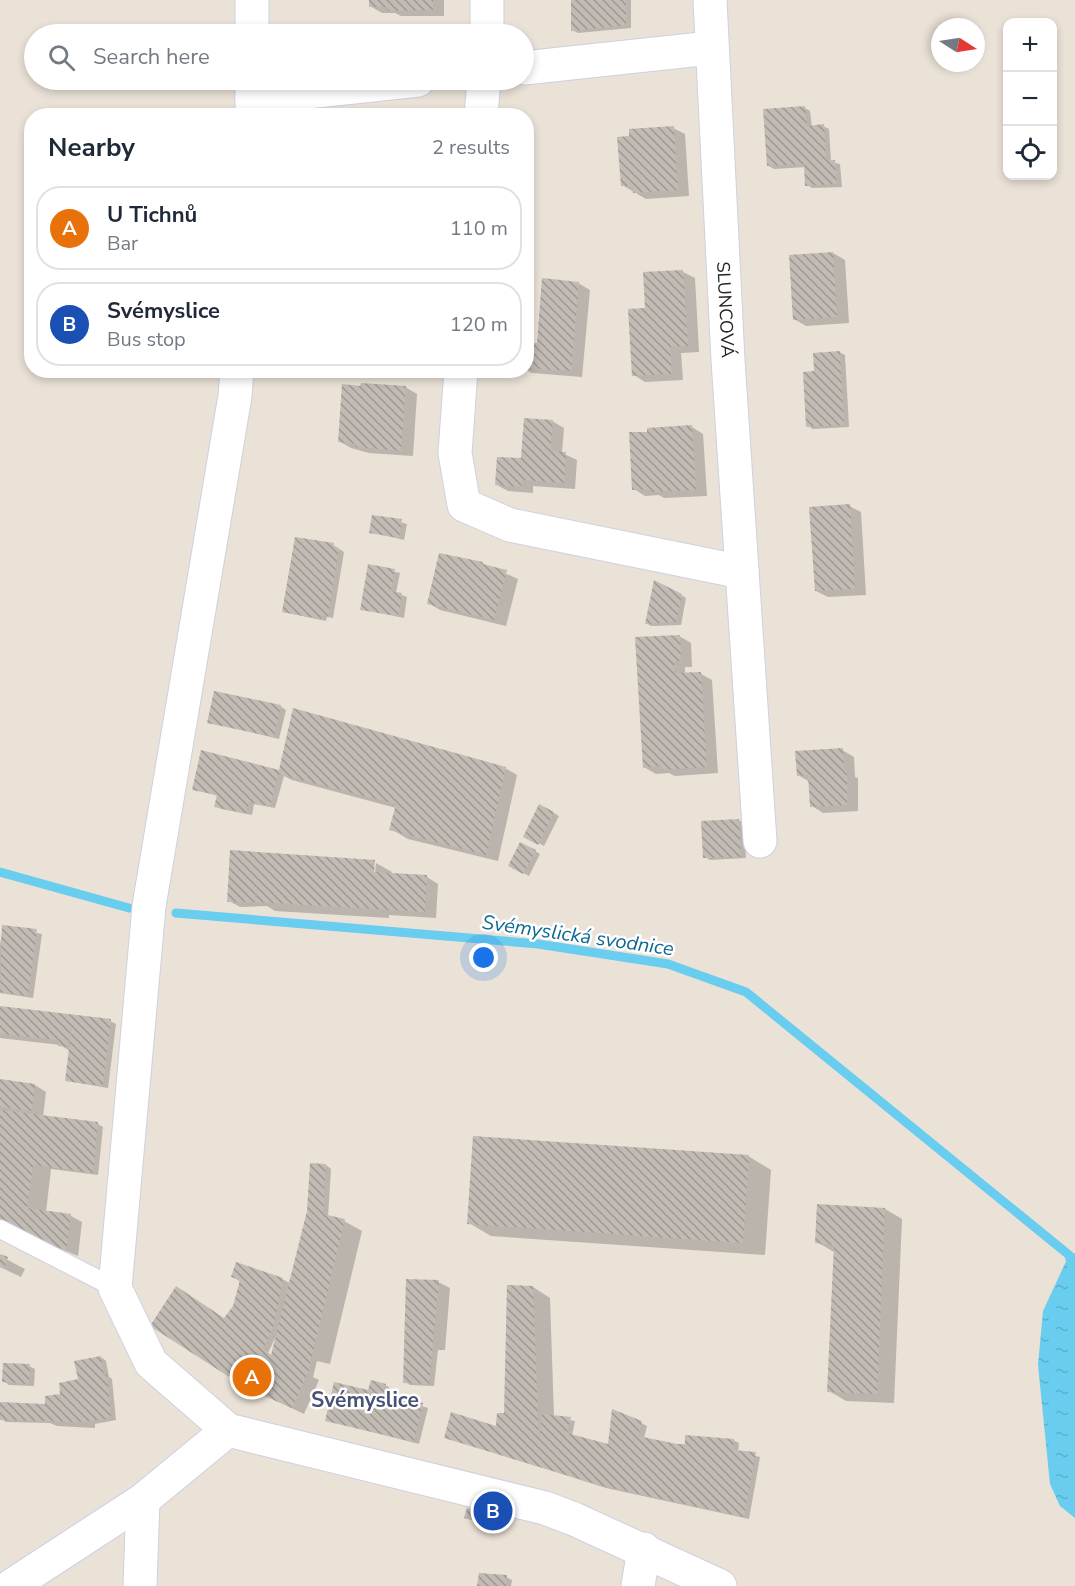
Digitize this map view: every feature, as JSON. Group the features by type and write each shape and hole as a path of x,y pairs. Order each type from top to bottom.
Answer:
{"street":[{"path":"252,0 252,24"},
{"path":"487,0 487,24"},
{"name":"SLUNCOVÁ","path":"710,0 741,572 760,841"},
{"path":"534,67 711,48"},
{"path":"252,98 326,90"},
{"path":"482,108 483,90"},
{"path":"236,378 149,906 115,1288 151,1363 228,1430 545,1508 644,1550 720,1586"},
{"path":"460,378 454,453 464,505 510,525 741,572"},
{"path":"11,1586 143,1500 228,1430"},
{"path":"140,1586 143,1500"},
{"path":"638,1586 644,1550"}],"lane":[{"path":"0,1229 115,1288"}],"water":[{"path":"1075,1253 1075,1518 1060,1506 1050,1484 1038,1365 1043,1311 1069,1255"}],"building":[{"path":"369,0 433,0 433,10 388,11 387,7 369,7"},
{"path":"571,0 626,0 626,25 571,31"},
{"path":"805,106 807,126 824,124 826,160 835,160 837,184 805,186 804,164 767,166 763,109"},
{"path":"674,126 678,190 633,193 633,186 621,186 617,137 629,136 629,129"},
{"path":"833,252 837,317 793,320 789,255"},
{"path":"683,270 688,346 670,347 672,374 632,376 628,309 645,308 643,272"},
{"path":"542,278 579,282 571,371 534,369 534,343 537,343"},
{"path":"840,351 844,425 806,427 803,372 814,371 813,353"},
{"path":"361,383 406,386 401,451 356,447 356,444 338,442 342,384 360,386"},
{"path":"524,418 553,420 550,451 566,452 564,483 522,480 521,487 495,485 497,457 521,458"},
{"path":"692,425 696,490 651,492 651,489 632,490 629,432 647,432 647,428"},
{"path":"850,504 855,589 815,591 809,507"},
{"path":"372,515 402,519 399,538 369,533"},
{"path":"295,537 334,543 333,547 339,548 328,616 322,615 321,619 282,612"},
{"path":"439,553 483,562 482,564 507,570 494,620 427,604"},
{"path":"368,564 395,569 391,591 402,593 398,616 360,610"},
{"path":"654,580 682,594 676,622 645,624"},
{"path":"680,635 681,661 674,661 674,673 701,672 707,767 662,770 661,766 643,768 635,637"},
{"path":"214,691 281,705 274,737 207,723"},
{"path":"293,708 506,767 486,855 389,830 396,804 278,774 270,806 249,802 246,813 214,807 217,795 192,790 201,750 279,770"},
{"path":"843,748 844,770 847,770 847,805 810,807 808,775 797,776 795,751"},
{"path":"539,804 554,812 538,845 523,837"},
{"path":"739,819 741,857 703,858 701,821"},
{"path":"520,842 536,850 523,874 508,866"},
{"path":"230,850 375,860 374,872 427,875 425,912 256,902 257,876 255,902 227,902"},
{"path":"2,925 37,929 28,996 0,992"},
{"path":"0,1006 111,1019 103,1086 65,1081 72,1023 67,1047 58,1046 59,1040 0,1034"},
{"path":"0,1079 35,1084 32,1111 0,1107"},
{"path":"0,1110 98,1122 93,1173 33,1165 27,1208 71,1214 66,1251 0,1222"},
{"path":"473,1136 749,1155 743,1243 467,1224"},
{"path":"310,1163 326,1164 323,1214 345,1219 308,1372 292,1408 248,1389 150,1326 176,1286 224,1318 233,1306 240,1280 231,1277 236,1262 283,1278 274,1325 263,1349 271,1355 307,1211"},
{"path":"817,1204 885,1208 877,1394 827,1392 834,1245 815,1243"},
{"path":"0,1254 8,1257 4,1269 0,1267"},
{"path":"406,1279 439,1280 429,1384 403,1383"},
{"path":"507,1285 533,1286 539,1440 542,1414 571,1417 567,1433 608,1444 612,1409 642,1421 638,1436 677,1444 685,1444 685,1435 734,1439 733,1450 756,1452 744,1517 599,1485 444,1438 451,1412 496,1426 497,1413 504,1413"},
{"path":"101,1356 104,1375 107,1374 111,1418 84,1422 0,1420 0,1402 45,1404 45,1396 60,1394 59,1383 78,1379 74,1361"},
{"path":"3,1363 30,1364 29,1384 2,1382"},
{"path":"371,1380 386,1384 383,1393 423,1403 414,1442 325,1421 334,1382 368,1390"},
{"path":"467,1508 486,1514 483,1523 464,1518"},
{"path":"479,1573 507,1575 506,1586 477,1586"}],"waterway":[{"name":"Svémyslická svodnice","path":"0,872 129,908"},
{"name":"Svémyslická svodnice","path":"176,913 538,944 668,964 746,992 1069,1255 1075,1279"}],"place":[{"name":"U Tichnů","path":"252,1377"},
{"name":"Svémyslice","path":"493,1511"}],"district":[{"name":"Svémyslice","path":"365,1400"}]}
